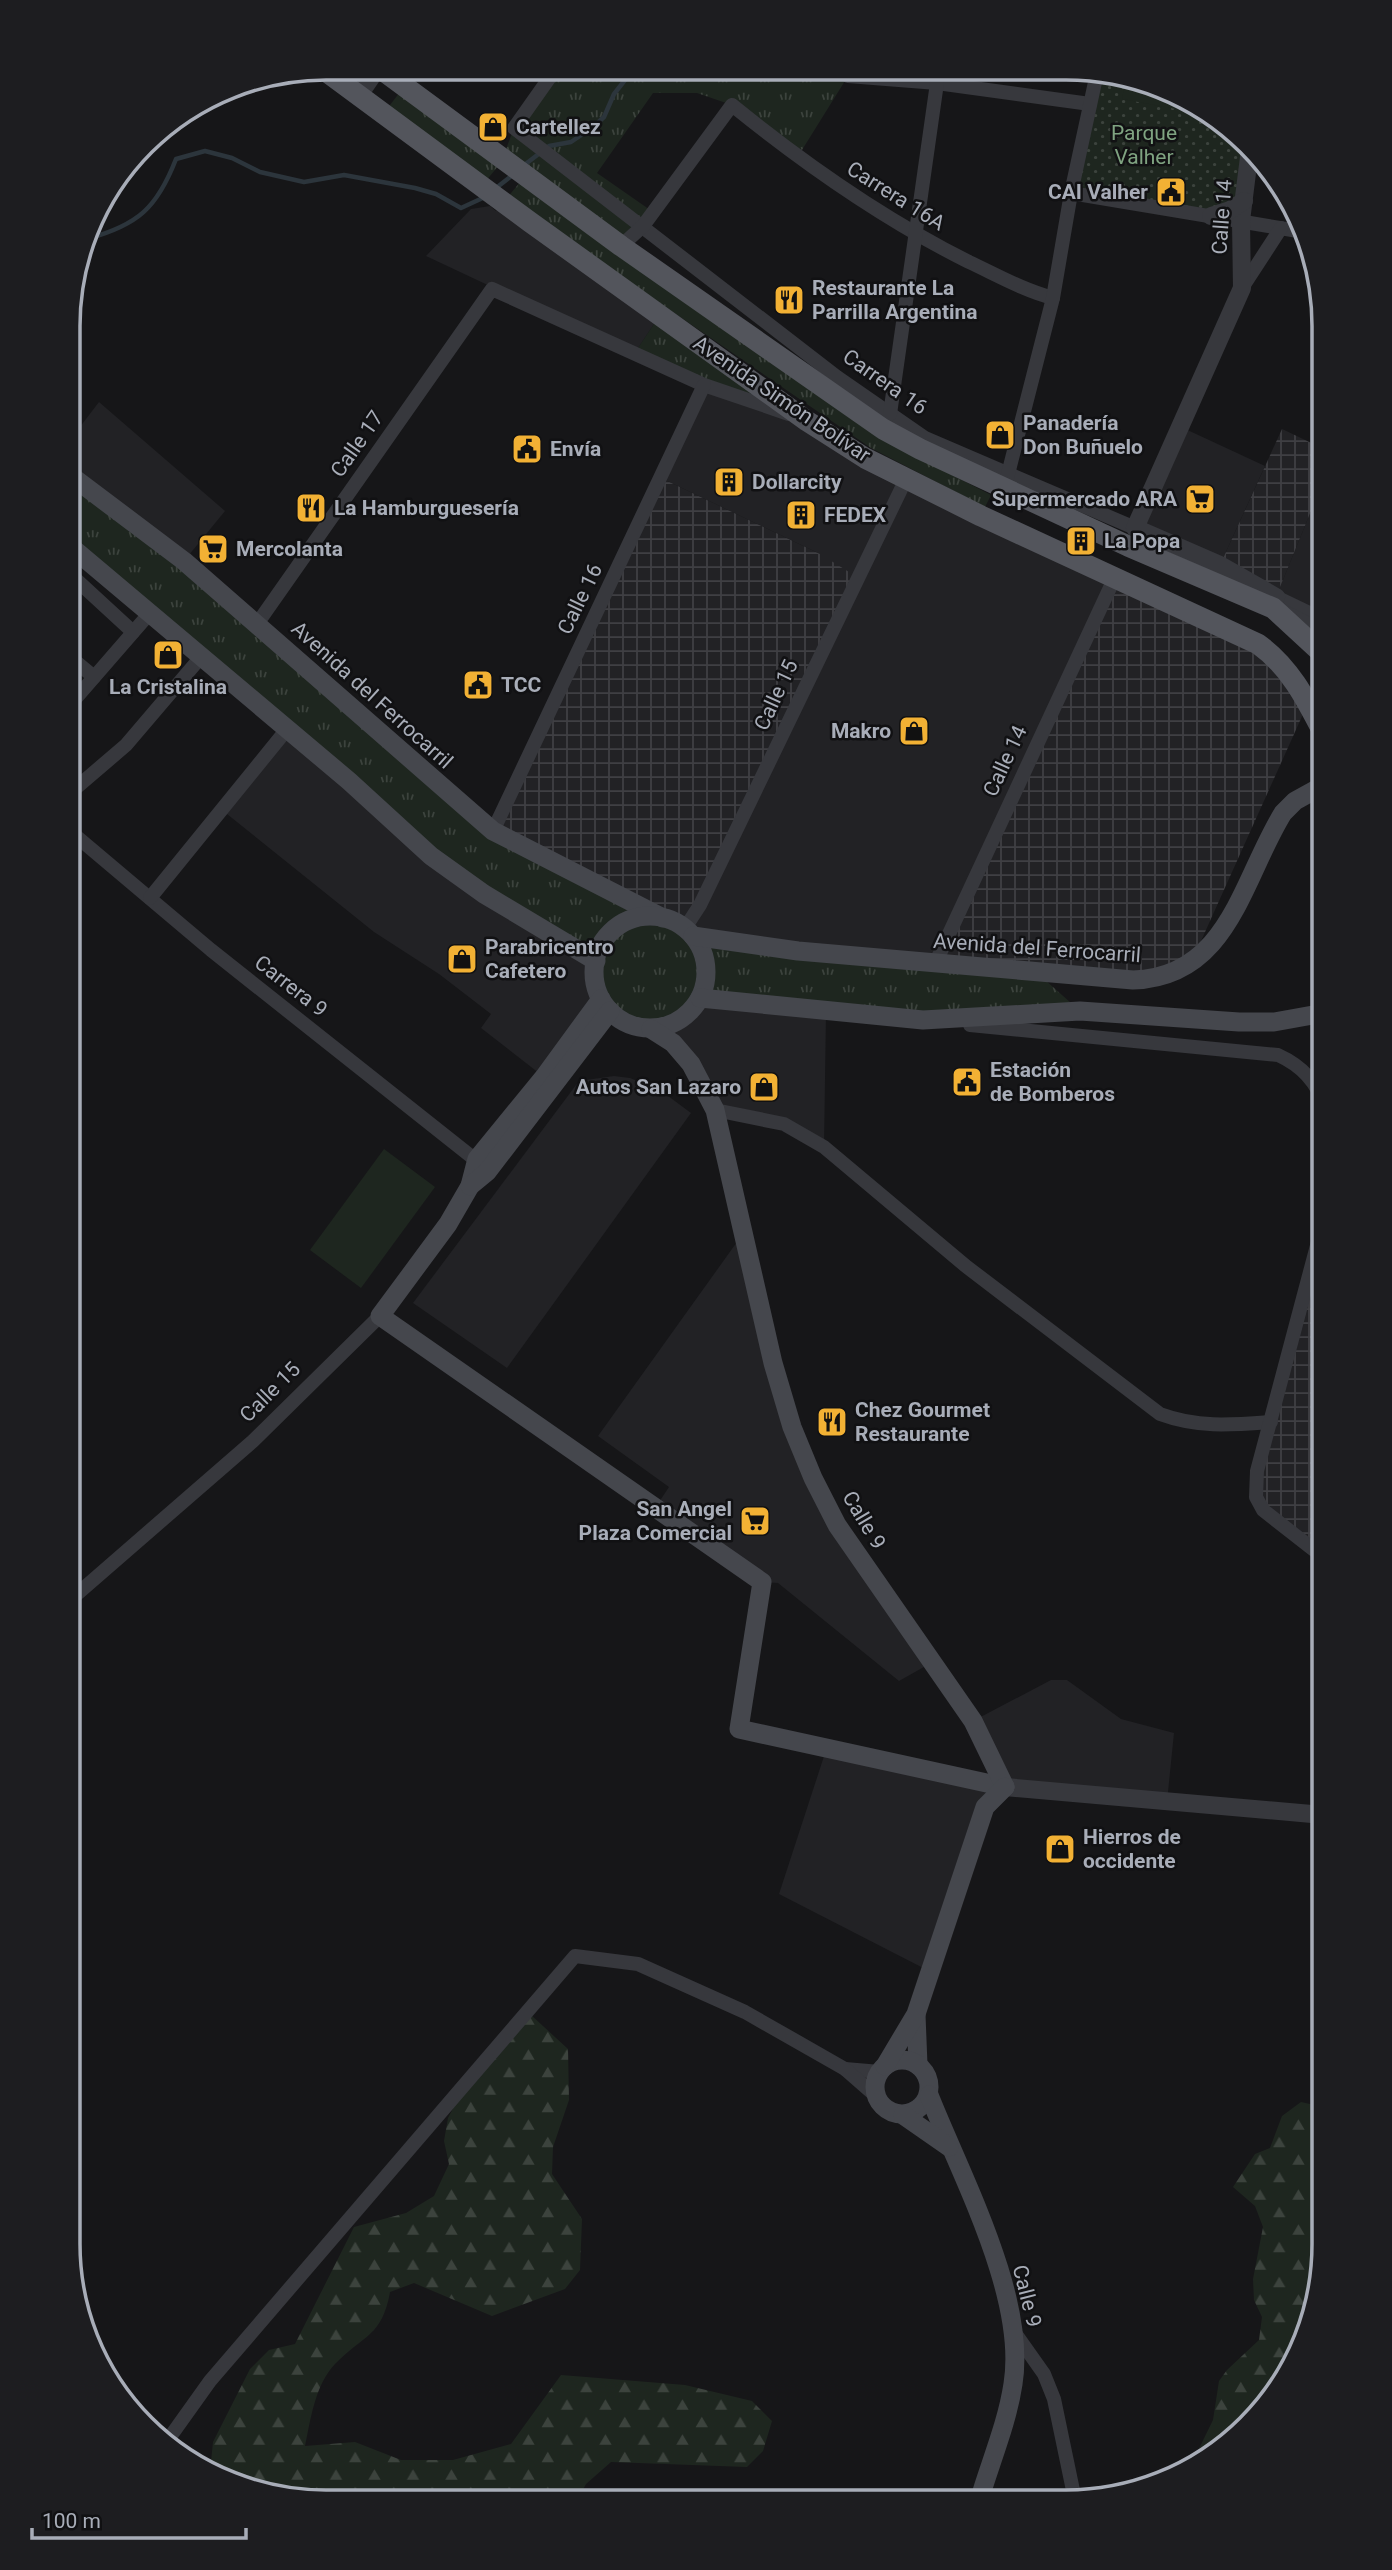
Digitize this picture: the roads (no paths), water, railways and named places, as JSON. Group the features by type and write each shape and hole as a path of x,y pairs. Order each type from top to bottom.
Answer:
{"main road":[{"name":"Avenida Simón Bolívar","path":"396,81 621,246 883,429 1006,480 1128,546 1275,602 1312,642"},
{"name":"Avenida Simón Bolívar","path":"352,82 481,186 807,421 865,458 906,479 1244,635 1272,654 1297,684 1312,711"},
{"name":"Avenida del Ferrocarril","path":"80,482 167,547 493,831 663,918"},
{"path":"80,554 288,728 431,856 484,894 596,961"},
{"name":"Avenida del Ferrocarril","path":"689,932 798,951 935,964 1133,980 1164,976 1178,970 1205,949 1230,920 1283,813 1295,801 1312,792"},
{"path":"650,917 663,918 689,932 703,957 706,971 700,998 679,1019 651,1029 622,1021 606,1005 596,987 596,961 607,938 626,922 650,917"},
{"path":"700,998 923,1020 1080,1011 1239,1023 1275,1022 1312,1015"},
{"name":"Calle 15","path":"380,1316 448,1224 482,1165 544,1077 606,1005"},
{"name":"Calle 9","path":"651,1029 673,1042 691,1064 715,1110 780,1392 813,1478 837,1525 973,1721 1006,1787"},
{"path":"380,1316 762,1582 739,1729 1006,1787"},
{"path":"950,2147 904,2115 887,2110 877,2097 875,2089 883,2069 916,2014 985,1807 1006,1787"},
{"path":"904,2115 919,2109 929,2095 928,2078 918,2065 916,2014"},
{"path":"883,2069 901,2060 918,2065"},
{"name":"Calle 9","path":"929,2095 959,2164 1002,2279 1015,2333 1013,2383 982,2490"}],"street":[{"path":"902,80 1090,104"},
{"name":"Carrera 16","path":"547,81 514,128 837,377 925,439 1006,480 1135,528 1212,561 1312,626"},
{"path":"890,414 937,83"},
{"path":"1006,480 1053,298 1071,193 1095,83"},
{"name":"Carrera 16A","path":"643,226 732,105 797,158 914,234 1030,292 1053,298"},
{"name":"Calle 14","path":"1242,288 1241,221 1248,162"},
{"path":"1071,193 1292,230"},
{"path":"1211,216 1230,210 1244,201"},
{"path":"621,246 643,226"},
{"name":"Calle 14","path":"1135,528 1242,288 1281,229"},
{"name":"Calle 17","path":"257,624 492,289 704,385"},
{"path":"704,385 807,421"},
{"name":"Calle 16","path":"493,831 704,385"},
{"name":"Calle 15","path":"689,932 906,479"},
{"name":"Calle 14","path":"935,964 1115,577"},
{"path":"80,583 133,632"},
{"name":"Carrera 16","path":"1275,602 1312,616"},
{"path":"80,693 149,614"},
{"path":"80,784 126,745 201,657"},
{"path":"80,665 94,677"},
{"path":"150,898 288,728"},
{"name":"Carrera 9","path":"80,839 482,1165"},
{"path":"923,1020 1260,1051 1278,1055 1301,1069 1312,1082"},
{"path":"715,1110 784,1124 824,1147 967,1267 1160,1414 1188,1424 1218,1427 1271,1422"},
{"path":"1311,1548 1263,1510 1256,1497 1256,1471 1312,1270"},
{"name":"Calle 15","path":"80,1591 253,1441 380,1316"},
{"path":"1006,1787 1311,1814"},
{"path":"172,2435 210,2381 575,1956 638,1964 745,2012 845,2069 877,2097"},
{"path":"845,2069 883,2069"},
{"path":"1015,2333 1044,2374 1054,2399 1072,2490"}],"waterway":[{"path":"523,166 549,146 571,142 593,127 604,117 614,94 625,81"},
{"path":"98,236 120,227 143,212 161,190 176,159 205,151 232,158 260,172 304,182 344,175 415,188 436,194 461,208 487,196"},
{"path":"496,188 514,174"}],"place":[{"name":"Cartellez","path":"493,127"},
{"name":"CAI Valher","path":"1171,192"},
{"name":"Restaurante La Parrilla Argentina","path":"789,300"},
{"name":"Panadería Don Buñuelo","path":"1000,435"},
{"name":"Envía","path":"527,449"},
{"name":"Dollarcity","path":"729,482"},
{"name":"Supermercado ARA","path":"1200,499"},
{"name":"La Hamburguesería","path":"311,508"},
{"name":"FEDEX","path":"801,515"},
{"name":"La Popa","path":"1081,541"},
{"name":"Mercolanta","path":"213,549"},
{"name":"La Cristalina","path":"168,655"},
{"name":"TCC","path":"478,685"},
{"name":"Makro","path":"914,731"},
{"name":"Parabricentro Cafetero","path":"462,959"},
{"name":"Estación de Bomberos","path":"967,1082"},
{"name":"Autos San Lazaro","path":"764,1087"},
{"name":"Chez Gourmet Restaurante","path":"832,1422"},
{"name":"San Angel Plaza Comercial","path":"755,1521"},
{"name":"Hierros de occidente","path":"1060,1849"}],"park label":[{"name":"Parque Valher","path":"1144,145"}]}
